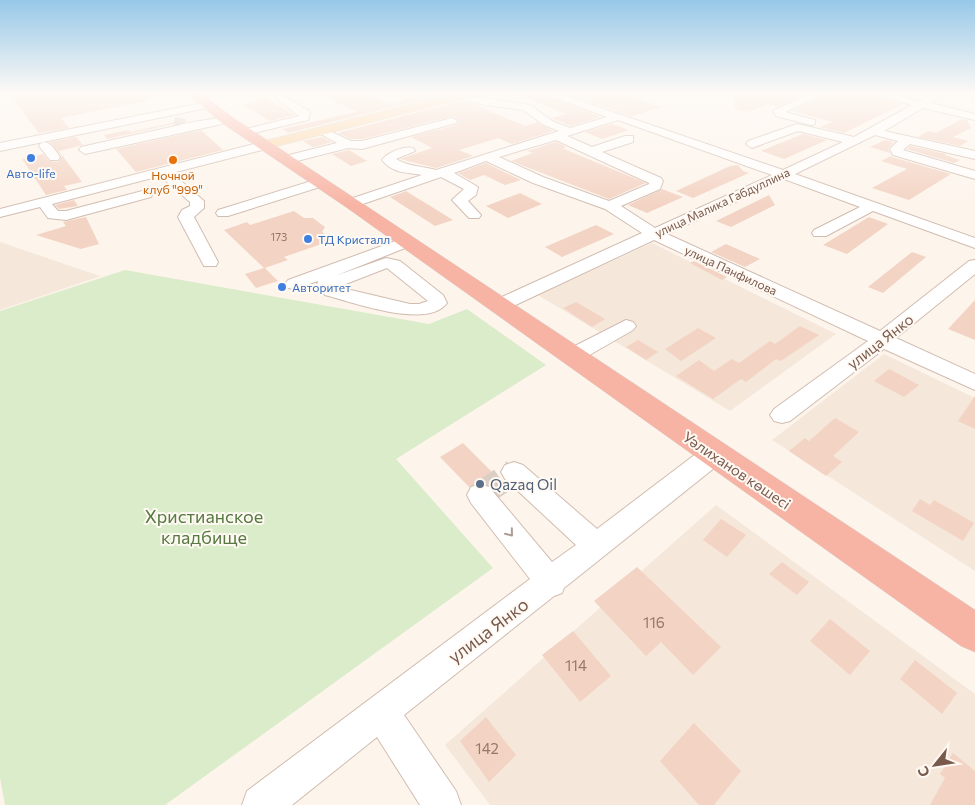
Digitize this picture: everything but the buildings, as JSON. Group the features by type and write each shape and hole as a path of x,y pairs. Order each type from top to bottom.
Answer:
{"highway":[{"path":"246,132 352,203"},
{"path":"266,145 551,346 572,356"},
{"name":"Уәлиханов көшесі","path":"352,203 975,633"}],"main road":[{"path":"266,145 321,132"}],"street":[{"path":"0,147 109,132"},
{"path":"85,150 128,132"},
{"path":"324,132 348,144"},
{"path":"289,160 348,144 362,145 412,132"},
{"path":"560,132 592,152 656,181 655,186 610,206"},
{"path":"352,203 487,157 572,132"},
{"path":"659,132 975,244"},
{"path":"752,144 786,132"},
{"path":"828,132 864,137 908,139 975,155"},
{"path":"845,132 864,137"},
{"name":"улица Малика Габдуллина","path":"500,305 654,234 788,177 874,132"},
{"path":"592,152 629,139"},
{"path":"908,139 896,149 897,152 975,175"},
{"path":"0,155 48,141"},
{"path":"48,141 54,157"},
{"path":"130,151 176,141"},
{"path":"0,213 266,145"},
{"path":"188,152 199,162"},
{"path":"409,152 391,157 388,160 404,170 439,173 471,187 471,192 459,200 474,215"},
{"name":"улица Панфилова","path":"487,157 538,180 610,206 654,234 975,383"},
{"path":"162,171 197,202 197,208 188,212 186,217 210,262"},
{"path":"788,177 815,178 836,182 975,229"},
{"path":"296,190 318,183"},
{"path":"43,201 53,215 66,216 146,194"},
{"path":"0,199 17,208"},
{"path":"820,233 870,207"},
{"path":"327,279 370,255 404,243"},
{"path":"327,279 331,291 410,310 422,310 438,304 437,298 394,265 386,264 327,279 293,276 350,250 356,249 370,255"},
{"name":"улица Янко","path":"782,415 882,340 975,265"},
{"path":"346,295 403,272"},
{"path":"572,356 626,326"},
{"name":"улица Янко","path":"261,805 381,711 551,583 714,454"},
{"path":"514,472 598,546"},
{"path":"480,495 551,583"},
{"path":"381,711 442,805"}],"shaded area":[{"path":"0,242 88,272 101,276 0,310"},
{"path":"652,243 836,334 730,411 538,295"},
{"path":"884,354 975,398 975,571 772,440"},
{"path":"716,505 975,694 975,805 490,805 445,745"}],"green space":[{"name":"Христианское кладбище","path":"125,270 429,324 467,309 546,365 396,459 493,568 165,805 5,805 0,778 0,311"}],"tunnel":[{"path":"480,495 514,472"}],"place":[{"name":"Авто-life","path":"31,158"},
{"name":"Ночной клуб \"999\"","path":"173,160"},
{"name":"ТД Кристалл","path":"308,239"},
{"name":"Авторитет","path":"282,287"},
{"name":"Qazaq Oil","path":"480,484"}]}
